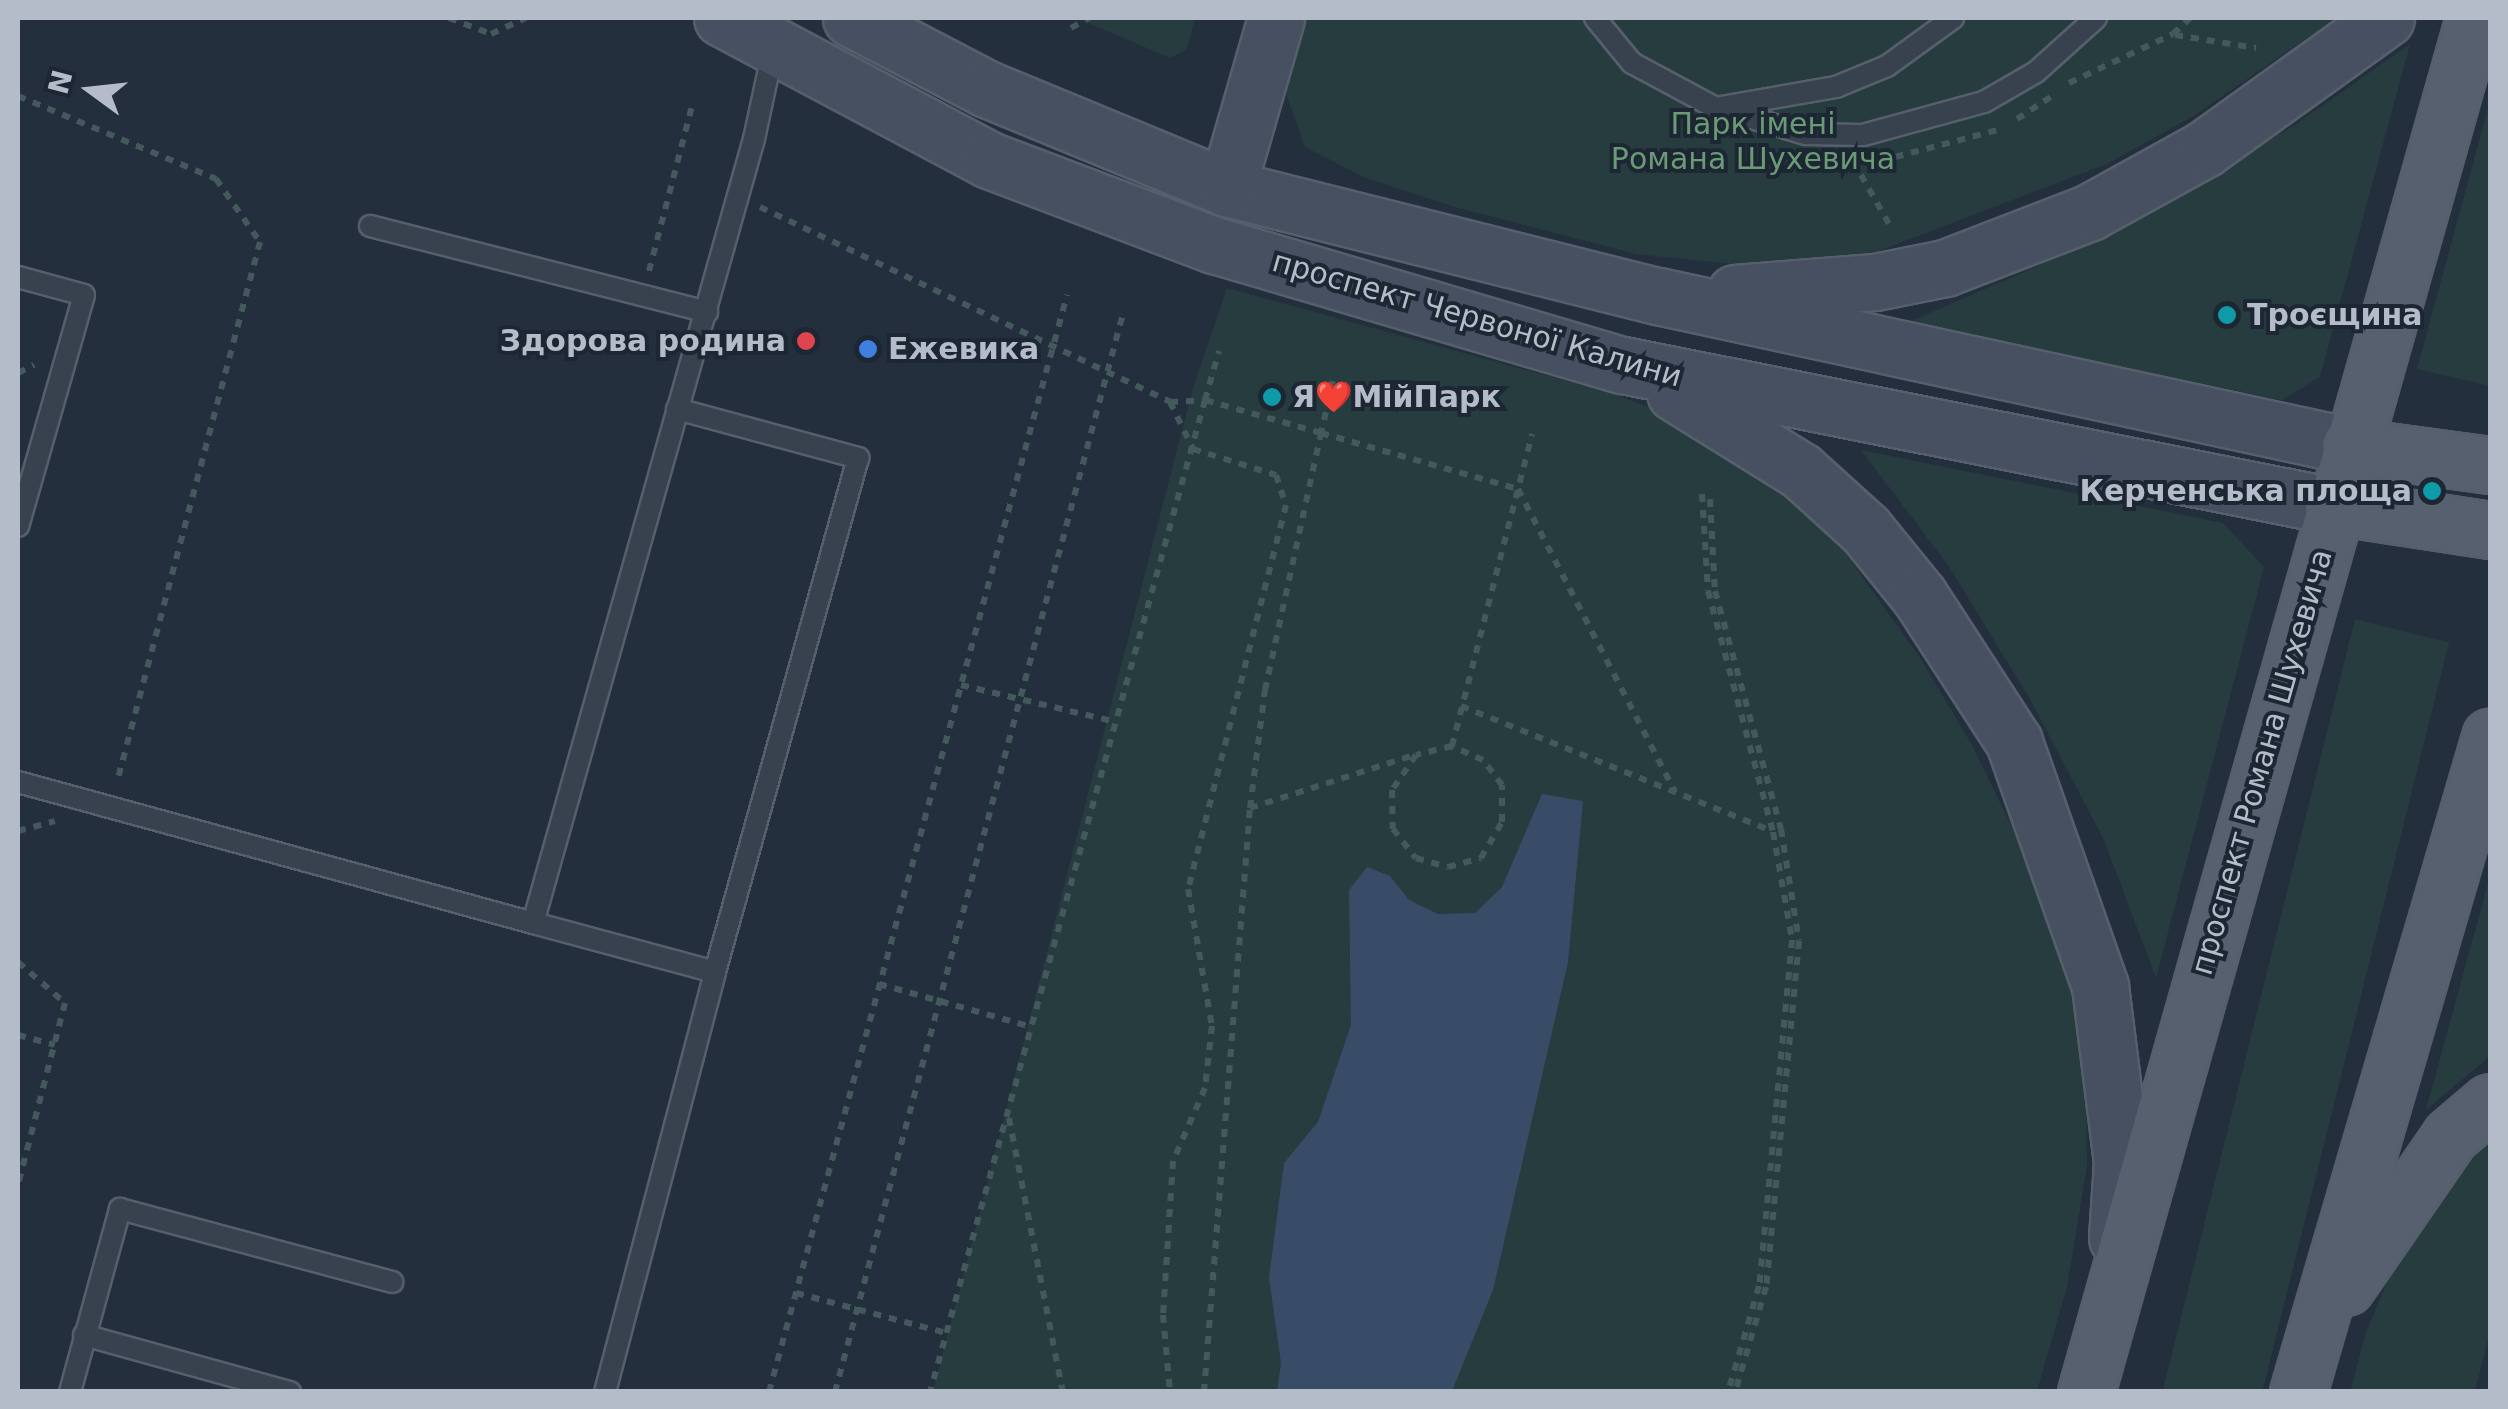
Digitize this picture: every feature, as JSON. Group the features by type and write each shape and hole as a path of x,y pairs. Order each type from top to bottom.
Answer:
{"main road":[{"name":"проспект Червоної Калини","path":"722,18 772,50 988,160 1130,216 1623,365 2334,506"},
{"name":"проспект Червоної Калини","path":"851,18 986,89 1228,188 1658,296 2350,446"},
{"path":"1228,188 1276,18"},
{"path":"1658,296 1875,282 1993,252 2090,212 2204,149 2386,18"},
{"name":"проспект Романа Шухевича","path":"2086,1392 2350,446 2474,18"},
{"path":"1623,365 1737,426 1802,470 1866,528 1920,597 2014,742 2100,986 2122,1162 2113,1298"},
{"path":"2350,446 2490,465"},
{"path":"2334,506 2490,530"},
{"path":"2298,1392 2490,737"},
{"path":"2312,1340 2450,1136 2490,1102"}],"lane":[{"path":"1595,18 1632,63 1714,108 1806,134 1862,135 1984,102 2036,72 2096,18"},
{"path":"1714,108 1836,87 1887,66 1953,18"},
{"path":"534,924 738,196 772,50"},
{"path":"370,226 706,312"},
{"path":"18,276 84,296 18,526"},
{"path":"605,1392 715,972 858,458 677,409"},
{"path":"18,782 715,972"},
{"path":"70,1392 120,1209 392,1282"},
{"path":"84,1336 290,1392"}],"path":[{"path":"448,18 491,34 526,18"},
{"path":"1070,28 1089,18"},
{"path":"2058,88 2174,34 2190,18"},
{"path":"2174,34 2256,48"},
{"path":"18,96 216,180 260,242 111,806 18,831"},
{"path":"642,296 692,102"},
{"path":"1853,160 1892,229"},
{"path":"738,196 1170,402 1206,400 1518,490 1674,792"},
{"path":"768,1392 1067,295"},
{"path":"835,1392 1122,318"},
{"path":"930,1392 1219,351"},
{"path":"1204,1392 1250,808 1266,690 1332,382"},
{"path":"1170,402 1193,450 1276,475 1286,505 1188,889 1212,1026 1204,1088 1173,1161 1163,1315 1170,1392"},
{"path":"1452,746 1532,434"},
{"path":"1702,494 1708,591 1773,832 1792,940 1759,1286 1732,1392"},
{"path":"1710,499 1715,592 1781,829 1799,941 1766,1287 1732,1392"},
{"path":"961,685 1116,722"},
{"path":"1461,706 1773,832"},
{"path":"1250,808 1416,755 1452,746 1483,760 1502,785 1502,822 1481,858 1448,866 1416,858 1393,828 1392,790 1416,755"},
{"path":"18,962 65,1003 18,1185"},
{"path":"880,984 1032,1026"},
{"path":"18,1035 54,1045"},
{"path":"1008,1114 1063,1392"},
{"path":"796,1293 946,1333"}],"green space":[{"path":"1077,18 1195,18 1187,49 1170,58"},
{"name":"Парк імені Романа Шухевича","path":"1303,18 2336,18 2195,115 2107,164 1876,252 1762,267 1636,254 1455,207 1366,178 1305,147 1283,85"},
{"path":"2410,44 2320,377 2282,400 1909,322 2038,266 2292,127"},
{"path":"2490,101 2490,386 2417,369"},
{"path":"1227,288 1614,394 1685,421 1821,519 1921,659 1972,745 2065,936 2086,1058 2087,1166 2067,1287 2037,1391 933,1392 1193,388"},
{"path":"1861,450 2223,523 2264,567 2156,978 2104,840 2031,701 1950,568"},
{"path":"2355,619 2449,642 2262,1392 2162,1392"},
{"path":"2490,876 2490,1056 2426,1110"},
{"path":"2490,1135 2490,1332 2475,1391 2350,1392 2366,1332 2406,1237 2465,1155"}],"water":[{"path":"1542,794 1583,801 1568,962 1493,1290 1452,1391 1277,1391 1281,1363 1269,1278 1284,1163 1318,1122 1351,1025 1349,890 1367,867 1390,876 1409,900 1438,914 1475,913 1502,887"}],"place":[{"name":"Троєщина","path":"2227,315"},
{"name":"Здорова родина","path":"806,341"},
{"name":"Ежевика","path":"868,349"},
{"name":"Я❤️МійПарк","path":"1272,397"},
{"name":"Керченська площа","path":"2432,491"}]}
